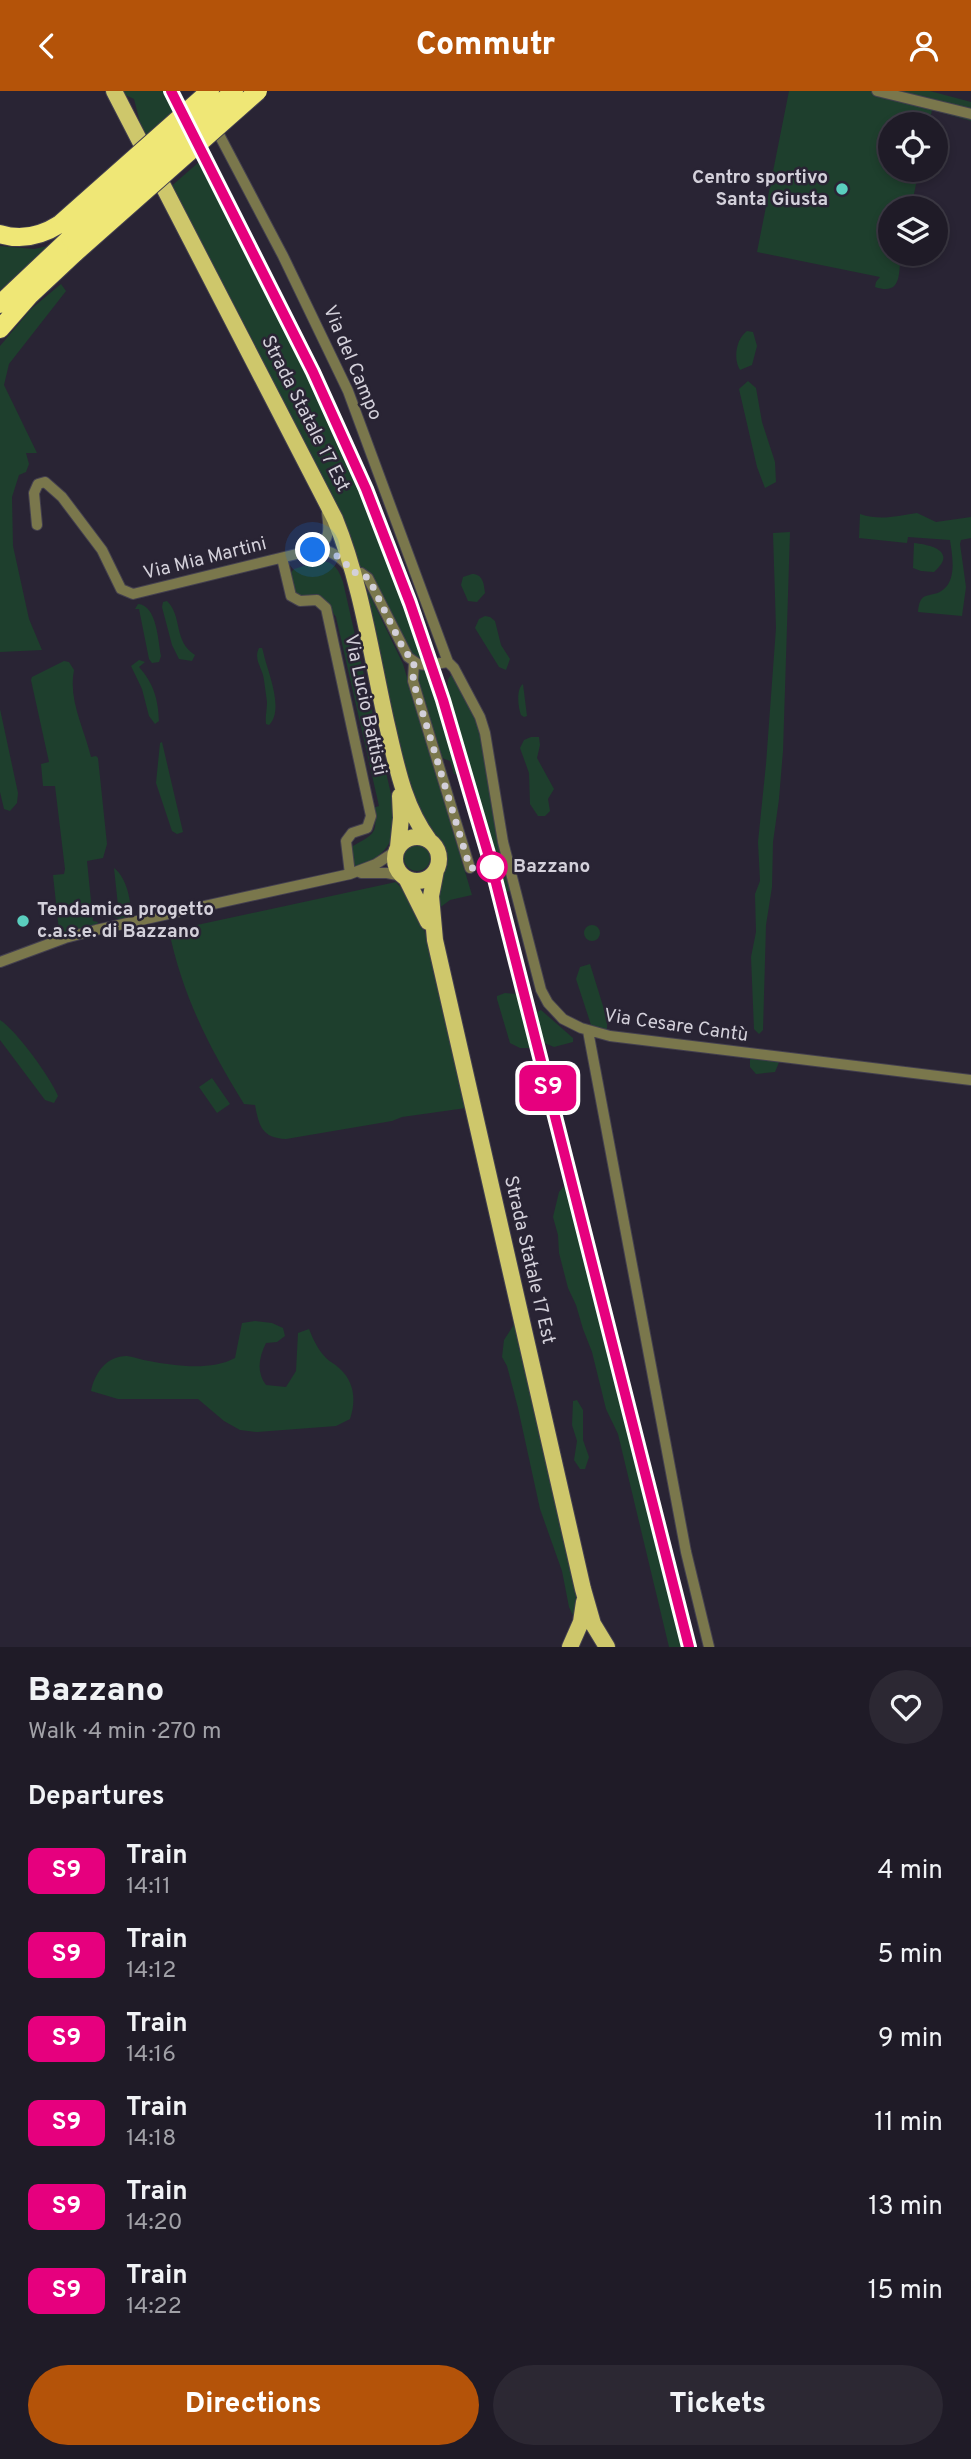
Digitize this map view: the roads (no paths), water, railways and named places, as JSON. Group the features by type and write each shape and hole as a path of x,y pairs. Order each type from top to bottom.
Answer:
{"highway":[{"path":"0,330 29,296 69,238 210,91"},
{"path":"0,304 69,238 234,91"},
{"path":"0,234 10,237 40,234 69,238 257,91"}],"main road":[{"name":"Strada Statale 17 Est","path":"114,91 338,527 352,572 399,779 412,815 429,840"},
{"name":"Strada Statale 17 Est","path":"397,849 401,818 399,779"},
{"path":"412,837 429,840 438,854 436,870 431,876 420,880 405,877 396,865 397,849 406,839 412,837"},
{"name":"Strada Statale 17 Est","path":"436,870 431,896 435,940 583,1589 593,1624 606,1647"},
{"name":"Strada Statale 17 Est","path":"405,877 419,900 435,940"},
{"name":"Strada Statale 17 Est","path":"571,1647 581,1622 583,1589"},
{"path":"571,1647 590,1641 606,1647"}],"street":[{"name":"Via del Campo","path":"195,91 283,256 345,385 448,662"},
{"path":"877,91 971,114"},
{"name":"Via Mia Martini","path":"37,525 34,492 37,485 45,482 62,497 100,547 121,589 133,594 313,550"},
{"path":"313,550 324,543 328,533 326,510 317,482"},
{"path":"313,550 333,553 345,562 352,572 364,574 370,580 404,650 414,662 431,665 448,662"},
{"name":"Via Lucio Battisti","path":"282,558 291,596 300,601 317,600 326,608 371,816 367,828 352,834 345,841 351,874"},
{"path":"414,662 413,681 470,868"},
{"name":"Via Cesare Cantù","path":"448,662 462,679 482,724 503,842 541,990 557,1013 588,1031 610,1036 971,1080"},
{"path":"0,962 96,930 351,874 376,864 397,849"},
{"path":"351,874 387,873 405,877"},
{"path":"588,1031 686,1552 709,1647"}],"railway":[{"path":"171,91 313,372 366,489 410,603 443,700 492,867 689,1647"}],"train":[{"name":"S9","path":"171,91 313,372 366,489 410,603 443,700 492,867 689,1647"}],"place":[{"name":"Centro sportivo Santa Giusta","path":"842,189"},
{"name":"Bazzano","path":"492,867"},
{"name":"Tendamica progetto c.a.s.e. di Bazzano","path":"23,921"}]}
